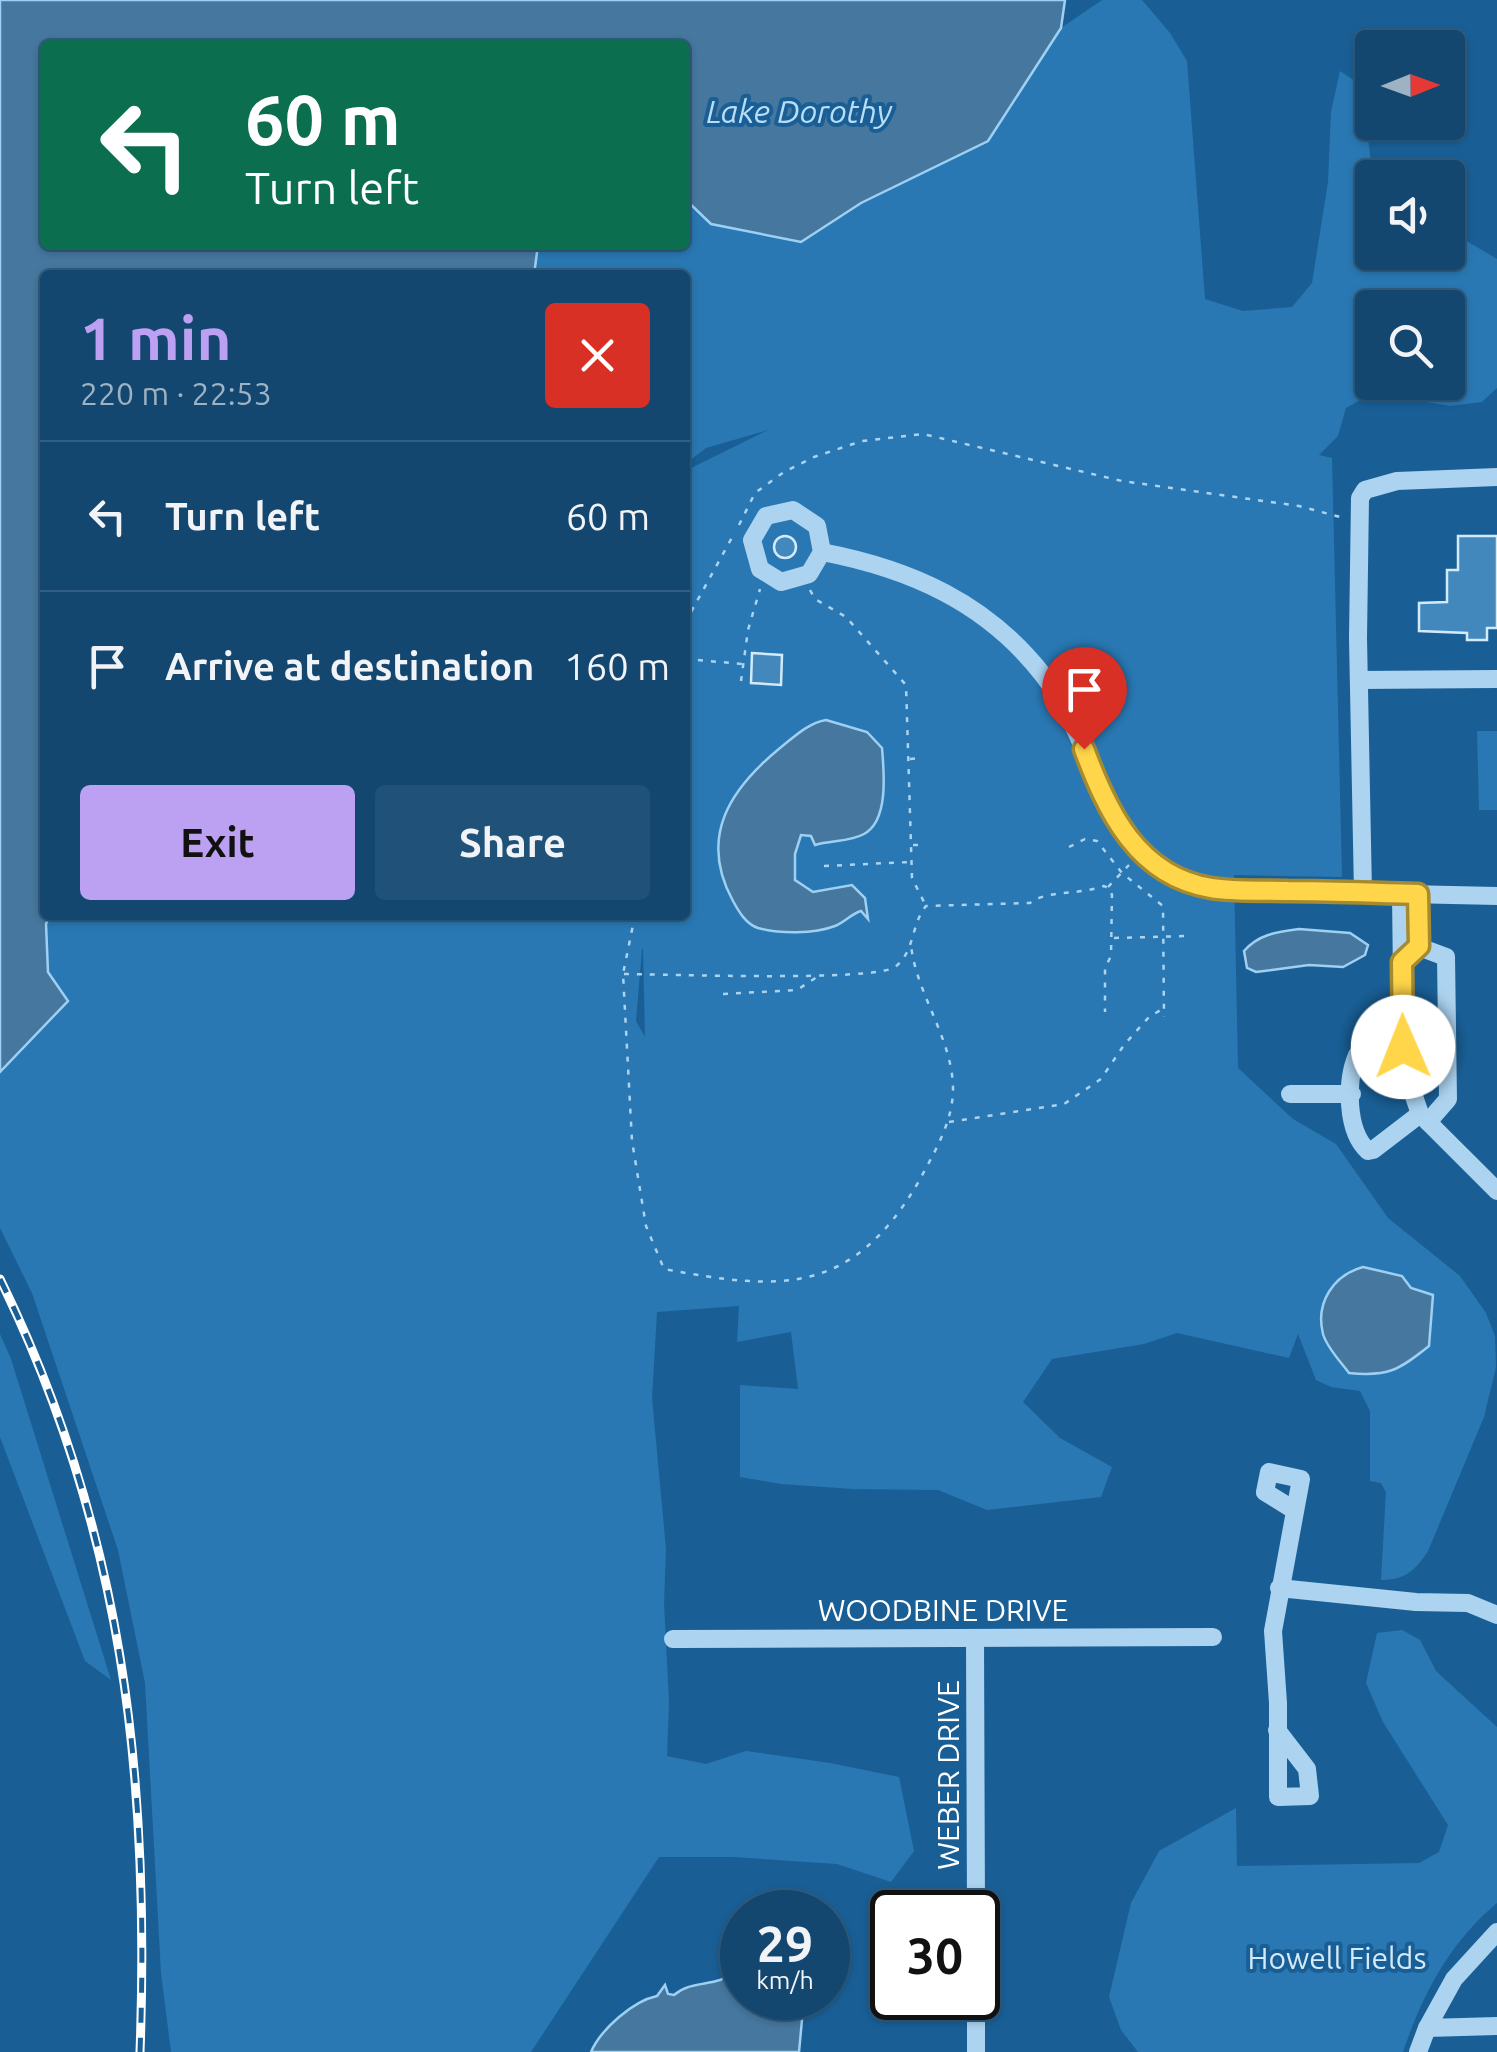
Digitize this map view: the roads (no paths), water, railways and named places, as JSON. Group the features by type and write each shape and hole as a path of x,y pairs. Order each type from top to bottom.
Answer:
{"street":[{"path":"1364,893 1357,522 1360,498 1365,490 1397,481 1497,477"},
{"path":"793,510 817,526 822,552 809,574 781,582 760,569 752,540 766,516 793,510"},
{"path":"822,552 864,560 919,578 1002,629 1059,696 1116,822 1141,853 1172,875 1208,888 1497,896"},
{"path":"1359,680 1497,679"},
{"path":"1410,894 1419,946"},
{"path":"1410,894 1402,962 1403,1064 1424,1118 1497,1190"},
{"path":"1402,962 1419,946"},
{"path":"1403,1047 1362,1050 1353,1066 1354,1135 1368,1151 1448,1099 1446,957 1419,946"},
{"path":"1290,1094 1352,1094"},
{"path":"1277,1730 1273,1631 1294,1510"},
{"path":"1279,1588 1468,1604 1497,1615"},
{"name":"WOODBINE DRIVE","path":"674,1639 1213,1637"},
{"name":"WEBER DRIVE","path":"975,1638 976,1890"},
{"path":"1418,2052 1454,1978 1497,1932"},
{"path":"976,2020 976,2052"},
{"path":"1427,2028 1497,2026"}],"water":[{"name":"Lake Dorothy","path":"0,0 1065,0 1061,28 988,141 861,203 801,242 711,224 690,204 690,40 40,40 40,250 537,250 535,270 40,270 40,920 48,920 48,972 68,1001 0,1072"},
{"path":"826,720 867,732 882,748 881,807 872,828 858,837 815,845 811,836 801,835 795,854 795,880 813,892 852,885 865,898 868,919 861,911 817,931 758,928 740,913 723,878 719,835 725,816 734,798 762,764 802,731"},
{"path":"1299,929 1350,933 1368,945 1365,955 1343,967 1309,965 1256,972 1247,968 1244,951 1250,945 1269,935"},
{"path":"1363,1267 1402,1276 1411,1288 1433,1295 1429,1346 1384,1373 1349,1373 1323,1334 1322,1311 1329,1292 1343,1276"},
{"path":"720,1980 720,2020 802,2020 799,2052 591,2052 619,2017 657,1996 665,1985 668,1994 674,1995 685,1988"}],"railway":[{"path":"0,1279 42,1373 75,1467 101,1561 120,1656 133,1752 140,1850 140,2052"}],"park label":[{"name":"Howell Fields","path":"1337,1958"}]}
